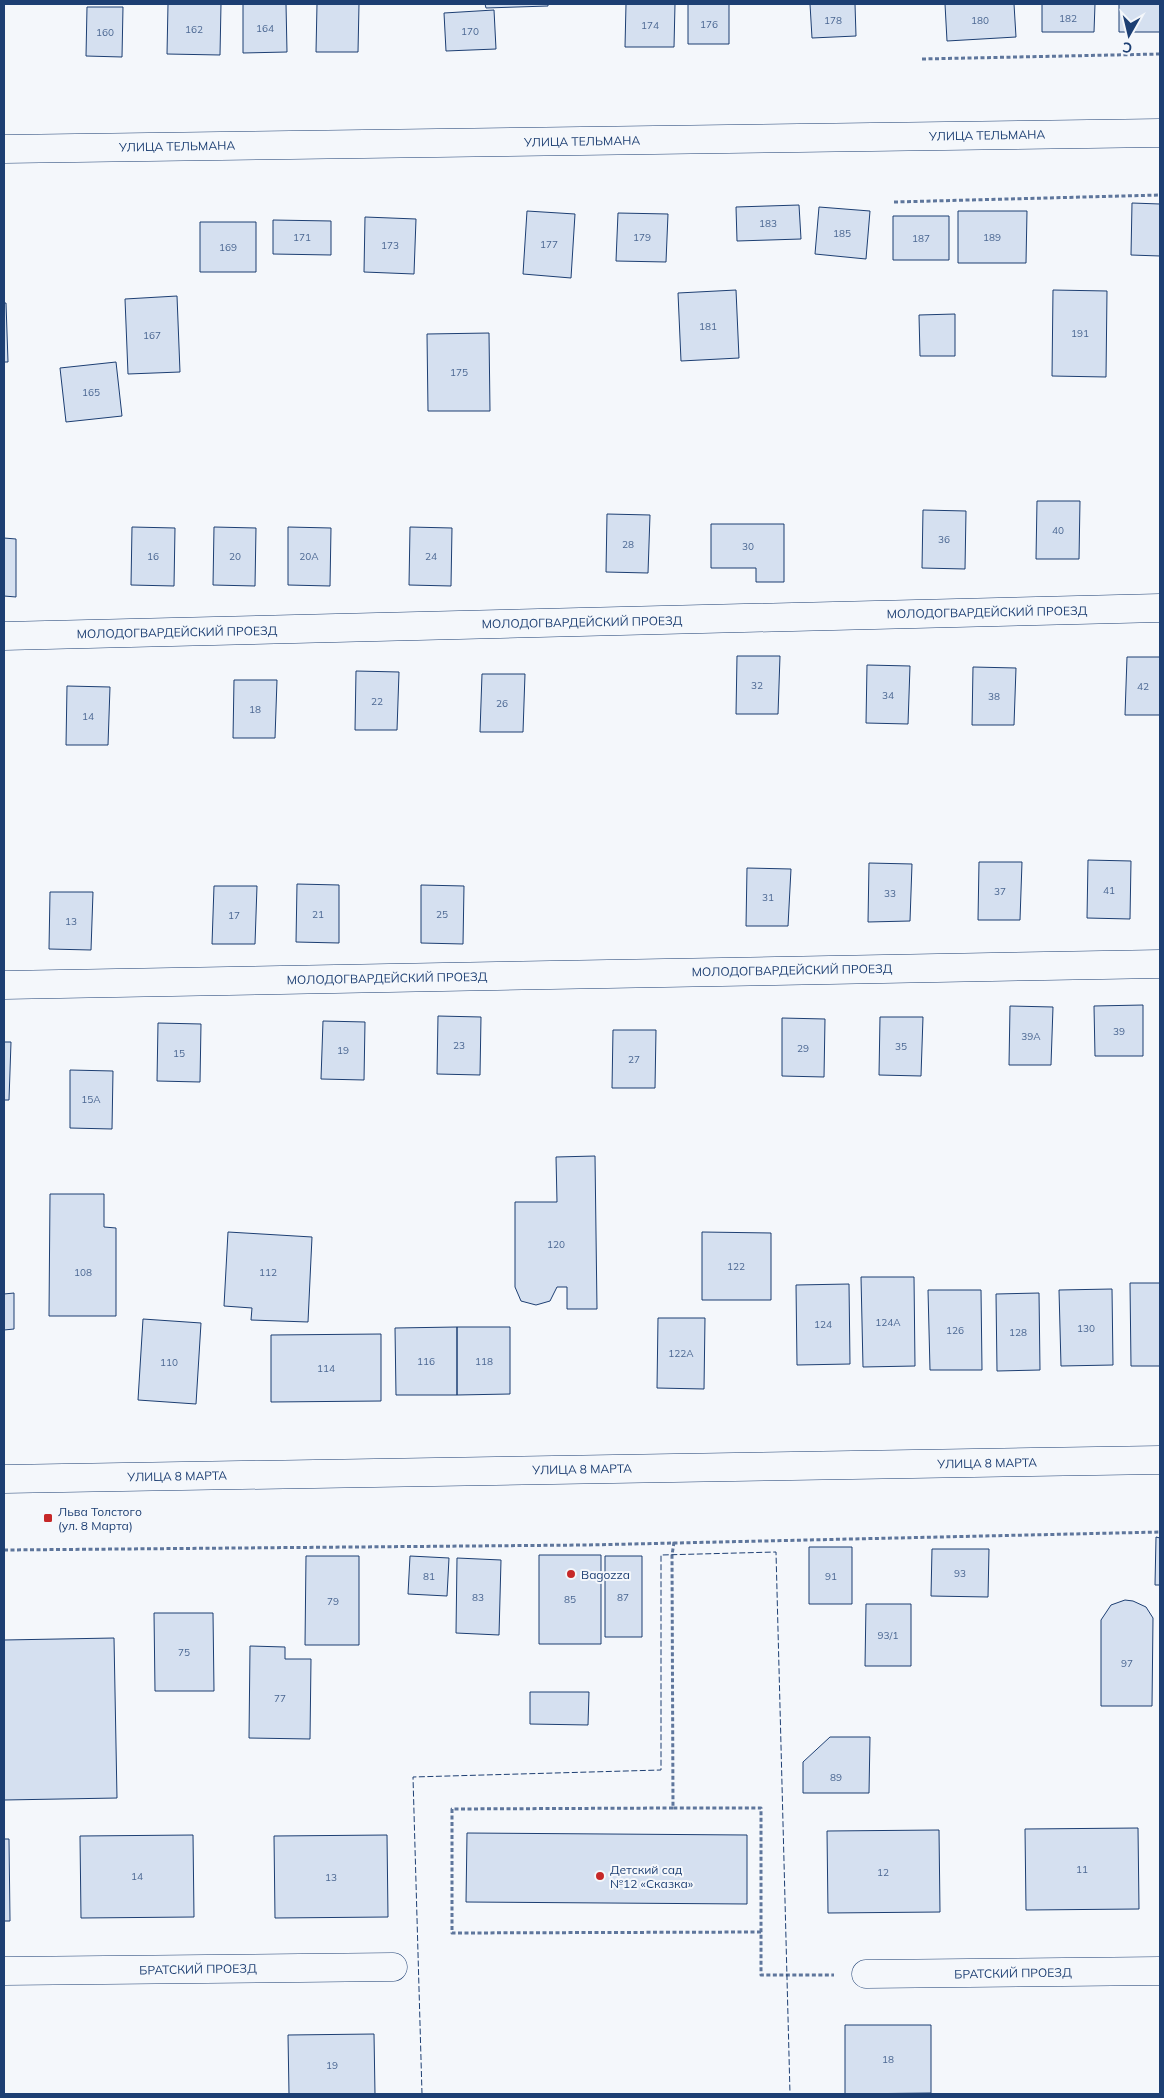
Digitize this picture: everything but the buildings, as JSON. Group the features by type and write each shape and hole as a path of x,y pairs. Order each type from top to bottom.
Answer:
{"street":[{"name":"УЛИЦА ТЕЛЬМАНА","path":"4,149 1160,133"},
{"name":"МОЛОДОГВАРДЕЙСКИЙ ПРОЕЗД","path":"4,636 1160,608"},
{"name":"МОЛОДОГВАРДЕЙСКИЙ ПРОЕЗД","path":"4,985 1160,964"},
{"name":"УЛИЦА 8 МАРТА","path":"4,1479 1160,1460"},
{"name":"БРАТСКИЙ ПРОЕЗД","path":"4,1971 393,1967"},
{"name":"БРАТСКИЙ ПРОЕЗД","path":"866,1974 1160,1971"}],"path":[{"path":"922,59 1160,54"},
{"path":"894,202 1160,195"},
{"path":"4,1550 587,1546 674,1542 1160,1532"},
{"path":"673,1808 674,1542"},
{"path":"762,1932 452,1933 452,1809 761,1808 762,1932 762,1975 866,1974"}],"fence":[{"path":"422,2094 413,1777 661,1770 661,1555 776,1552 790,2094"}],"place":[{"name":"Льва Толстого (ул. 8 Марта)","path":"48,1518"},
{"name":"Bagozza","path":"571,1574"},
{"name":"Детский сад №12 «Сказка»","path":"600,1876"}]}
